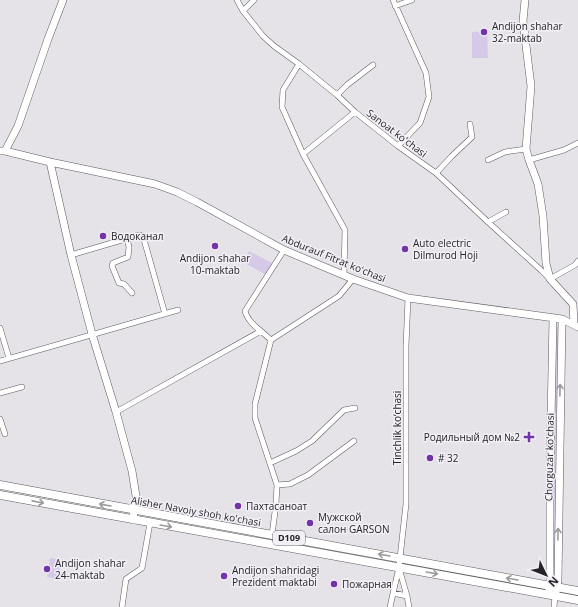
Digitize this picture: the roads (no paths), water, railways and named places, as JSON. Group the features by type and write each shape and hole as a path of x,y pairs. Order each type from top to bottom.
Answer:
{"main road":[{"path":"3,151 18,126 48,38 63,0"},
{"path":"524,0 523,21 531,86 526,149 538,184 543,216 546,264 550,279 573,304 576,325"},
{"name":"Abdurauf Fitrat koʻchasi","path":"3,151 155,184 177,192 197,202 284,250 353,279 408,298 562,319 576,325"},
{"path":"50,162 71,256 132,471 137,502 133,520"},
{"name":"Chorguzar ko'chasi","path":"553,318 550,472 554,586"},
{"name":"Chorguzar ko'chasi","path":"552,595 554,586 562,319"},
{"name":"Alisher Navoiy shoh ko'chasi","path":"0,486 578,591"},
{"name":"Alisher Navoiy shoh ko'chasi","path":"0,495 578,600"},
{"path":"72,509 74,499"},
{"path":"237,538 238,529"},
{"path":"332,556 334,546"},
{"path":"346,558 348,549"}],"street":[{"name":"Sanoat koʻchasi","path":"236,0 263,36 274,46 299,64 355,112 398,146 436,173 550,279"},
{"path":"243,11 254,0"},
{"path":"393,0 426,73 429,97 420,123 398,146"},
{"path":"395,6 412,0"},
{"path":"299,64 283,90 282,107 303,154 345,230 344,275"},
{"path":"337,95 347,85 373,65"},
{"path":"303,154 355,112"},
{"path":"436,173 472,137 470,124"},
{"path":"529,160 564,150 578,143"},
{"path":"488,160 505,152 526,149"},
{"path":"488,222 506,212"},
{"path":"71,256 139,235 143,236 165,314"},
{"path":"127,239 129,247 128,257 113,263 112,266 119,283 124,284 132,293"},
{"path":"271,340 245,315 245,312 284,250"},
{"path":"550,279 575,265 578,261"},
{"path":"272,535 277,485 255,418 255,404 271,340 339,296 353,279"},
{"name":"Tinchlik kо‘chasi","path":"390,607 399,567 406,504 406,346 408,298"},
{"path":"0,361 178,310"},
{"path":"0,328 9,358"},
{"path":"116,412 261,331"},
{"path":"0,393 22,387"},
{"path":"270,463 312,442 344,410 355,408"},
{"path":"0,419 5,434"},
{"path":"277,485 290,484 308,475 354,441"},
{"path":"122,607 126,579 142,568 150,523"},
{"path":"399,567 409,607"},
{"path":"394,593 407,596"},
{"path":"552,595 554,607"}],"place":[{"name":"Andijon shahar 32-maktab","path":"484,32"},
{"name":"Водоканал","path":"103,236"},
{"name":"Andijon shahar 10-maktab","path":"215,246"},
{"name":"Auto electric Dilmurod Hoji","path":"405,249"},
{"name":"Родильный дом №2","path":"529,437"},
{"name":"# 32","path":"430,458"},
{"name":"Пахтасаноат","path":"238,506"},
{"name":"Мужской салон GARSON","path":"310,523"},
{"name":"Andijon shahar 24-maktab","path":"47,569"},
{"name":"Andijon shahridagi Prezident maktabi","path":"224,576"},
{"name":"Пожарная","path":"334,584"}]}
